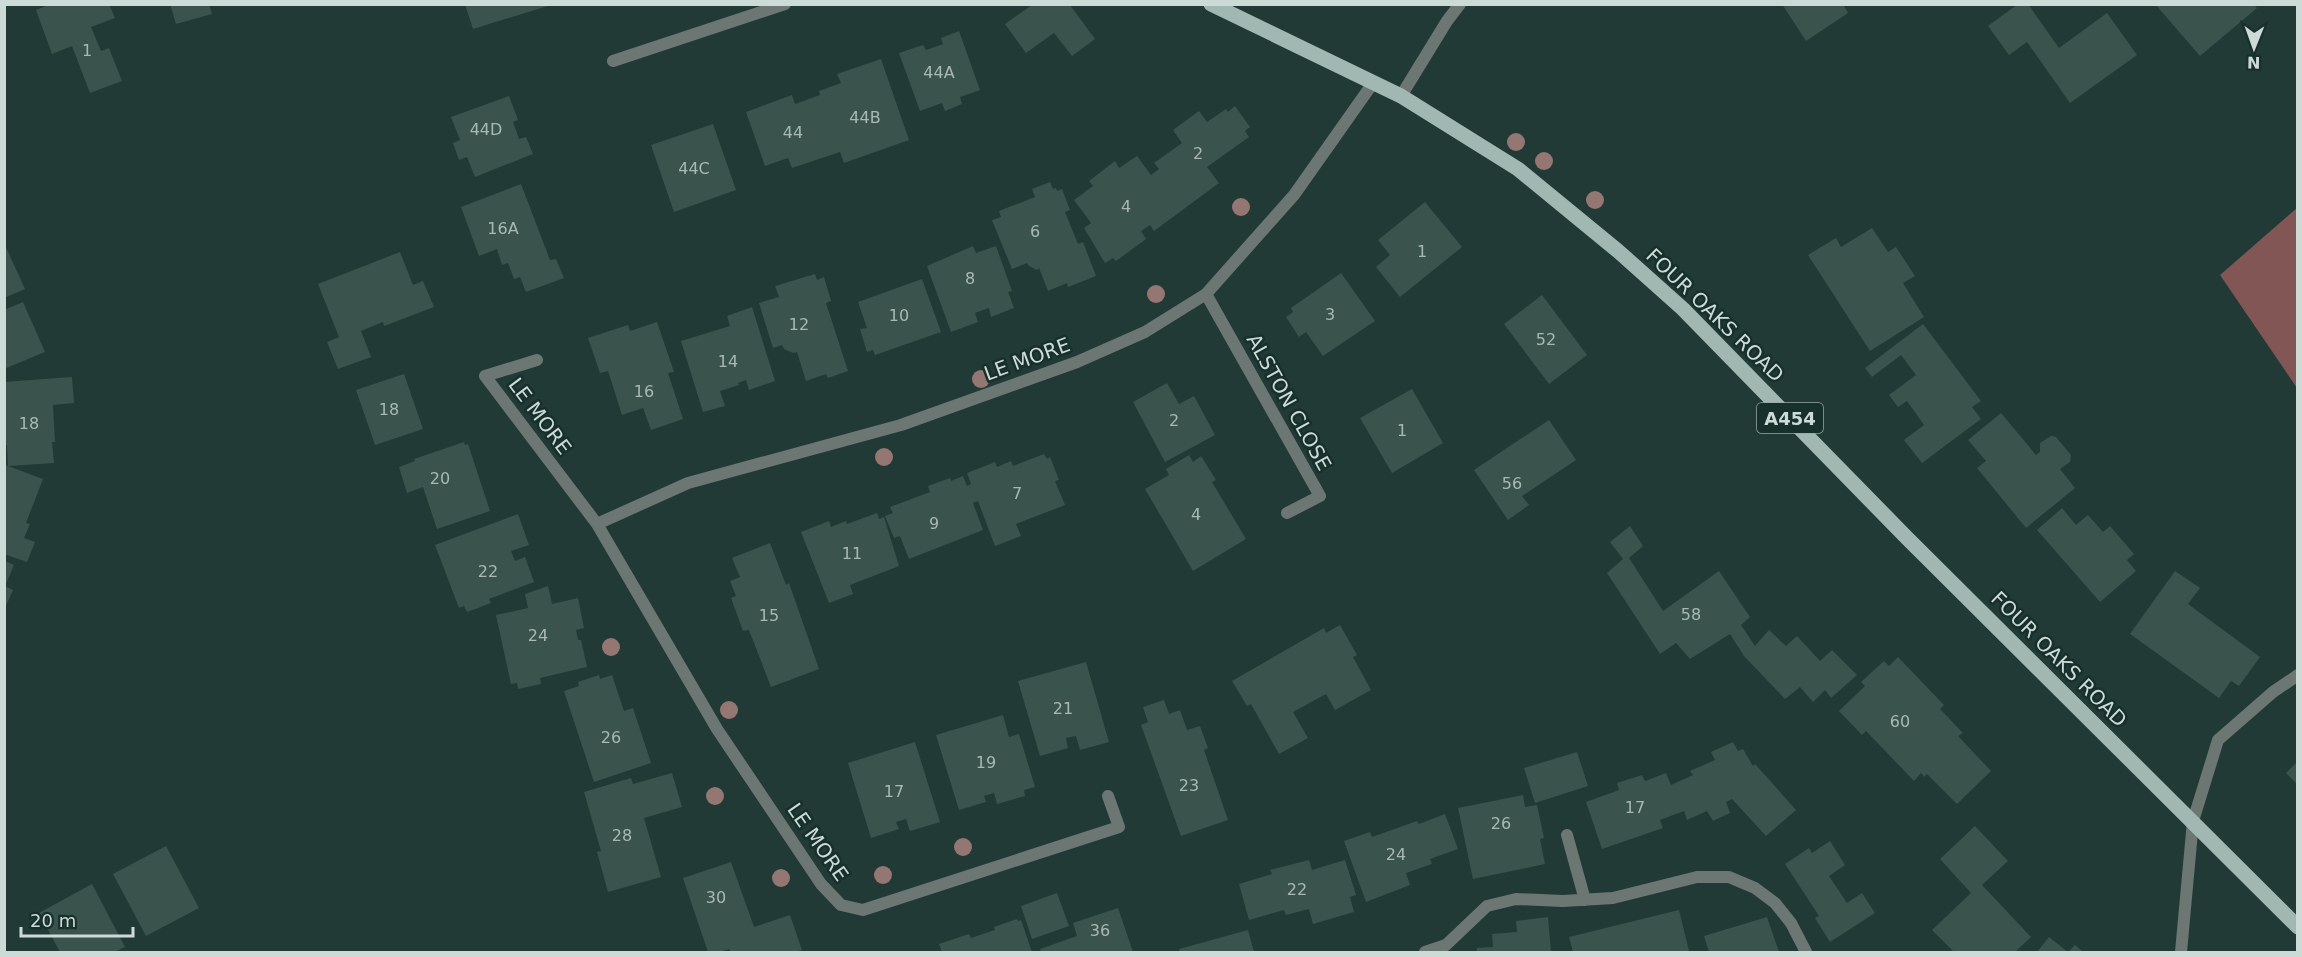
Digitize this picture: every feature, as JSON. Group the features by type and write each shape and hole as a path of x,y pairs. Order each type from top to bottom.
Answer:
{"main road":[{"name":"FOUR OAKS ROAD","path":"1211,4 1401,96 1518,168 1617,251 1683,309 1906,538 2298,927"}],"street":[{"path":"613,61 785,4"},
{"path":"1401,96 1460,4"},
{"name":"LE MORE","path":"597,524 688,483 901,425 1077,362 1145,332 1206,294 1294,195 1373,83"},
{"name":"ALSTON CLOSE","path":"1206,294 1320,496 1287,513"},
{"name":"LE MORE","path":"537,360 485,376 597,524 717,729 821,884 841,905 863,910 1119,827 1108,796"},
{"path":"2181,952 2193,821 2218,740 2273,692 2298,675"},
{"path":"1568,835 1585,900"},
{"path":"1425,952 1446,945 1487,906 1516,899 1613,898 1697,877 1729,877 1755,888 1775,903 1791,923 1806,952"}],"shaded area":[{"path":"2297,208 2297,388 2220,275"}],"building":[{"path":"51,4 109,4 115,18 91,27 101,51 109,48 122,81 90,93 72,46 52,54 36,10"},
{"path":"170,4 209,4 212,14 176,24"},
{"path":"465,4 551,4 551,5 473,29"},
{"path":"1782,4 1843,4 1848,13 1806,41"},
{"path":"2018,4 2028,4 2059,48 2107,13 2137,55 2070,103 2027,42 2009,55 1988,26"},
{"path":"2155,4 2253,4 2257,8 2200,56"},
{"path":"1032,5 1070,5 1095,39 1072,56 1054,33 1026,53 1005,24"},
{"path":"959,31 980,90 960,97 962,104 945,111 942,103 920,111 899,53 923,45 926,50 943,44 941,38"},
{"path":"881,59 909,140 844,163 840,152 792,168 788,158 765,166 746,112 792,95 795,104 820,95 819,91 841,83 837,74"},
{"path":"509,96 518,120 513,122 519,139 526,137 533,154 475,177 467,157 459,160 453,143 460,140 451,117"},
{"path":"1235,106 1250,127 1245,131 1249,137 1207,167 1219,183 1154,231 1150,225 1141,231 1146,239 1116,261 1113,258 1105,263 1084,228 1091,223 1074,200 1093,186 1089,181 1115,161 1119,168 1137,156 1151,175 1159,169 1154,163 1182,143 1173,130 1199,111 1207,122 1226,109 1228,112"},
{"path":"713,124 736,190 674,212 651,145"},
{"path":"1050,182 1053,189 1056,188 1057,191 1062,189 1070,210 1065,212 1078,244 1083,242 1096,276 1068,287 1067,283 1048,291 1039,268 1037,270 1027,263 1012,269 992,220 1001,217 999,211 1035,197 1032,189"},
{"path":"521,184 550,260 556,259 564,278 526,292 520,277 514,279 508,263 502,265 497,249 479,256 461,207"},
{"path":"1425,202 1462,247 1400,297 1376,267 1390,255 1378,240"},
{"path":"1872,228 1888,252 1896,247 1915,276 1903,283 1924,317 1870,351 1808,255 1836,238 1841,247"},
{"path":"4,243 25,289 4,298"},
{"path":"973,246 976,253 996,246 1012,291 1008,292 1014,308 991,317 989,308 975,313 978,322 951,332 927,266"},
{"path":"400,252 413,285 423,281 434,307 384,326 383,322 361,331 371,357 338,369 327,342 339,337 318,284"},
{"path":"1341,273 1375,321 1323,356 1306,332 1299,337 1286,317 1293,312 1291,308"},
{"path":"815,274 817,280 824,277 831,301 826,303 848,371 828,378 826,374 806,381 797,352 793,353 784,349 782,345 773,348 759,303 779,297 775,286"},
{"path":"922,279 941,332 875,355 873,350 867,352 860,329 867,328 858,302"},
{"path":"1542,295 1587,355 1549,384 1504,324"},
{"path":"23,302 45,352 4,369 4,310"},
{"path":"752,307 775,381 749,390 746,380 738,383 739,385 720,391 725,406 703,412 681,341 730,326 727,316"},
{"path":"657,322 674,372 668,373 683,419 651,430 643,408 622,415 608,371 600,373 588,338 628,325 630,331"},
{"path":"1923,324 1981,401 1972,407 1981,419 1922,463 1904,440 1924,425 1907,401 1898,407 1889,395 1916,375 1901,355 1872,377 1865,368"},
{"path":"404,374 423,429 375,445 356,390"},
{"path":"72,377 74,403 53,405 54,463 8,466 7,445 4,446 4,382"},
{"path":"1167,383 1179,404 1194,396 1215,435 1165,462 1133,402"},
{"path":"1412,389 1443,443 1392,473 1360,418"},
{"path":"2001,413 2036,455 2040,452 2040,443 2051,436 2056,437 2071,455 2070,462 2060,469 2075,488 2026,528 1977,468 1986,461 1968,440"},
{"path":"1549,420 1576,460 1522,496 1529,505 1508,520 1474,470"},
{"path":"464,442 465,445 468,444 490,511 437,529 423,487 407,493 399,467 415,461 414,459"},
{"path":"1044,454 1047,459 1050,457 1059,480 1055,481 1065,505 1016,524 1021,536 995,546 978,501 973,503 983,530 909,559 900,536 894,538 885,516 893,513 890,507 930,492 928,486 950,478 951,481 963,476 967,486 971,484 967,473 995,462 997,467 1011,461 1013,466"},
{"path":"1189,455 1193,462 1201,456 1216,480 1212,482 1246,539 1193,571 1145,489 1169,475 1166,469"},
{"path":"4,464 43,479 26,523 30,524 24,538 35,542 27,562 4,554"},
{"path":"2062,508 2076,525 2088,515 2103,532 2110,526 2134,554 2127,560 2136,571 2100,602 2037,530"},
{"path":"877,513 879,519 884,517 899,566 850,585 853,594 829,603 801,532 829,521 831,527"},
{"path":"518,514 529,545 511,551 515,561 525,557 534,582 489,599 491,603 467,612 464,606 459,608 435,545"},
{"path":"1630,526 1643,546 1629,558 1663,611 1719,571 1750,617 1741,625 1755,646 1769,630 1786,646 1797,636 1820,661 1832,650 1857,675 1831,698 1825,690 1813,702 1800,687 1785,699 1744,656 1730,634 1690,659 1676,643 1660,654 1607,573 1623,559 1610,542"},
{"path":"770,543 786,585 789,583 819,669 771,687 749,630 743,631 731,598 736,596 730,581 740,577 732,558"},
{"path":"5,561 14,565 5,586 13,590 4,610"},
{"path":"2175,571 2200,588 2188,604 2260,657 2239,686 2231,681 2219,698 2130,634"},
{"path":"548,586 552,604 578,598 584,628 576,630 578,640 581,640 587,667 540,678 541,684 518,689 517,683 511,684 496,615 528,608 525,594"},
{"path":"1340,625 1357,655 1353,657 1371,690 1335,710 1326,694 1293,712 1308,738 1279,754 1251,704 1247,706 1232,681 1324,628 1326,633"},
{"path":"1898,657 1944,705 1940,709 1963,733 1958,736 1991,771 1957,804 1927,774 1924,777 1921,773 1914,781 1866,731 1862,735 1839,711 1865,686 1861,682 1884,661 1889,666"},
{"path":"1086,662 1109,742 1080,750 1076,736 1066,738 1068,748 1040,756 1018,681"},
{"path":"599,675 600,679 612,675 624,711 633,708 651,763 594,782 564,691 579,686 578,682"},
{"path":"1164,700 1169,714 1180,710 1187,730 1200,726 1208,748 1204,750 1228,820 1181,836 1141,725 1148,722 1143,707"},
{"path":"1003,715 1009,737 1019,734 1035,787 1024,790 1025,796 997,804 994,793 984,796 986,802 959,810 936,735"},
{"path":"915,742 940,822 910,831 906,819 896,822 899,829 871,838 848,763"},
{"path":"1733,742 1738,751 1743,749 1753,766 1755,764 1796,810 1766,836 1732,799 1726,802 1730,813 1713,821 1707,811 1687,820 1684,811 1660,820 1663,828 1602,849 1586,802 1619,790 1617,783 1642,775 1645,781 1666,773 1671,785 1693,775 1690,771 1715,760 1711,752"},
{"path":"1577,752 1588,786 1535,803 1524,768"},
{"path":"2298,761 2298,785 2286,773"},
{"path":"672,773 682,807 644,818 661,877 608,892 597,852 601,851 584,792 631,778 633,784"},
{"path":"1523,795 1525,807 1537,805 1544,838 1540,839 1545,864 1473,879 1458,808"},
{"path":"1445,814 1458,849 1430,859 1432,864 1406,873 1410,885 1366,902 1344,841 1370,832 1372,837"},
{"path":"1975,826 2008,861 1982,885 2031,937 2015,952 1954,952 1932,930 1971,893 1940,859"},
{"path":"1830,841 1845,865 1829,876 1847,903 1862,893 1875,913 1830,942 1815,918 1819,916 1785,864 1809,848 1812,853"},
{"path":"166,846 199,908 146,936 113,874"},
{"path":"1309,860 1312,870 1345,860 1356,895 1350,897 1354,912 1313,924 1309,909 1286,915 1284,910 1249,920 1239,884 1272,874 1270,870"},
{"path":"731,862 754,927 790,915 802,950 731,952 729,949 708,952 683,878"},
{"path":"92,884 125,947 114,952 60,952 39,913"},
{"path":"1057,893 1069,926 1032,939 1021,906"},
{"path":"1118,908 1133,952 1041,952 1040,949 1077,936 1073,923"},
{"path":"1679,910 1689,951 1573,952 1569,937"},
{"path":"1548,917 1551,952 1477,952 1477,948 1493,947 1492,934 1517,932 1516,921"},
{"path":"1767,917 1779,952 1709,952 1704,936"},
{"path":"1017,919 1021,920 1032,952 942,952 939,944 969,934 971,938"},
{"path":"1248,930 1254,952 1180,952 1179,949"},
{"path":"2049,937 2068,952 2037,952"},
{"path":"2075,945 2083,952 2068,952"}]}
